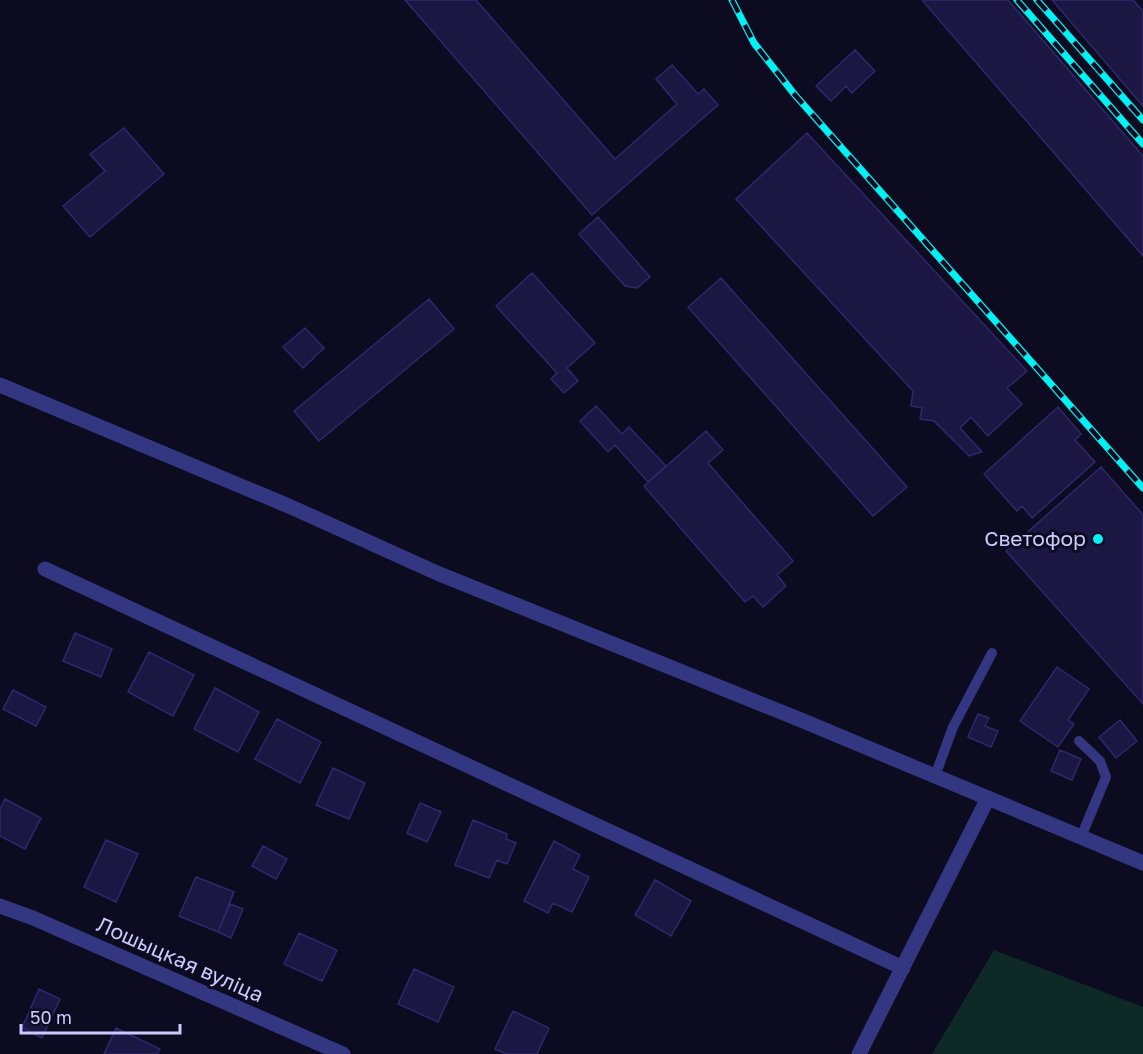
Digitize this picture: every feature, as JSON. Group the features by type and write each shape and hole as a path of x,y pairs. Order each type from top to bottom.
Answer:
{"street":[{"path":"0,385 291,507 437,573 1143,863"},
{"path":"45,569 903,968"},
{"path":"860,1054 988,798"},
{"name":"Лошыцкая вуліца","path":"0,906 33,918 343,1054"}],"lane":[{"path":"935,776 953,727 992,653"},
{"path":"1078,741 1100,761 1106,777 1081,837"}],"green space":[{"path":"994,950 1143,1007 1143,1054 932,1054"}],"building":[{"path":"405,0 476,0 615,159 677,104 656,79 672,65 698,94 704,89 718,105 592,215"},
{"path":"922,0 1008,0 1143,156 1143,256"},
{"path":"1052,0 1133,0 1143,11 1143,106"},
{"path":"855,50 875,71 852,93 846,86 831,101 816,86"},
{"path":"124,128 164,174 90,237 63,206 105,171 90,154"},
{"path":"807,133 1027,371 1007,388 1022,404 988,436 971,417 960,428 982,452 969,456 934,421 920,419 922,408 911,406 913,391 736,199"},
{"path":"598,217 650,277 637,288 625,286 579,234"},
{"path":"532,273 595,343 567,368 578,381 564,393 551,379 557,373 496,306"},
{"path":"721,278 907,487 873,516 688,307"},
{"path":"429,299 454,329 319,441 294,411"},
{"path":"305,328 324,348 303,368 283,347"},
{"path":"596,406 622,434 629,427 666,466 648,482 615,445 608,452 580,421"},
{"path":"1058,407 1081,434 1075,440 1095,462 1032,518 1022,506 1017,511 984,474"},
{"path":"706,431 723,450 708,463 793,561 777,575 786,586 763,607 753,596 745,602 644,486"},
{"path":"1101,467 1143,515 1143,704 1006,551"},
{"path":"75,633 112,649 101,677 63,661"},
{"path":"149,652 194,675 173,716 128,692"},
{"path":"1057,667 1089,689 1068,720 1074,724 1058,747 1020,721"},
{"path":"215,688 259,712 238,752 194,729"},
{"path":"13,690 46,707 36,726 3,709"},
{"path":"978,714 989,718 985,726 998,731 991,747 968,737"},
{"path":"277,719 321,742 300,783 255,759"},
{"path":"1120,720 1137,741 1116,758 1099,737"},
{"path":"1060,750 1081,759 1072,780 1051,771"},
{"path":"333,768 365,783 349,819 316,805"},
{"path":"5,799 41,818 25,849 0,836 0,809"},
{"path":"420,803 441,812 427,842 407,833"},
{"path":"473,820 507,834 506,839 516,843 507,864 497,860 489,878 455,865"},
{"path":"106,840 138,854 116,902 84,887"},
{"path":"554,841 580,855 573,869 589,877 572,912 553,903 548,913 524,901"},
{"path":"263,846 287,859 276,879 252,866"},
{"path":"196,877 234,892 218,932 179,916"},
{"path":"655,880 691,901 671,936 635,915"},
{"path":"230,904 243,909 231,938 218,932"},
{"path":"299,933 337,950 322,981 284,964"},
{"path":"414,969 454,987 438,1022 398,1004"},
{"path":"39,989 60,999 42,1038 22,1028"},
{"path":"513,1011 549,1028 537,1054 507,1054 495,1049"},
{"path":"116,1028 160,1049 157,1054 104,1054"}],"railway":[{"path":"732,0 754,43 795,95 1143,488"},
{"path":"1017,0 1143,144"},
{"path":"1037,0 1143,120"}],"place":[{"name":"Светофор","path":"1098,539"}]}
